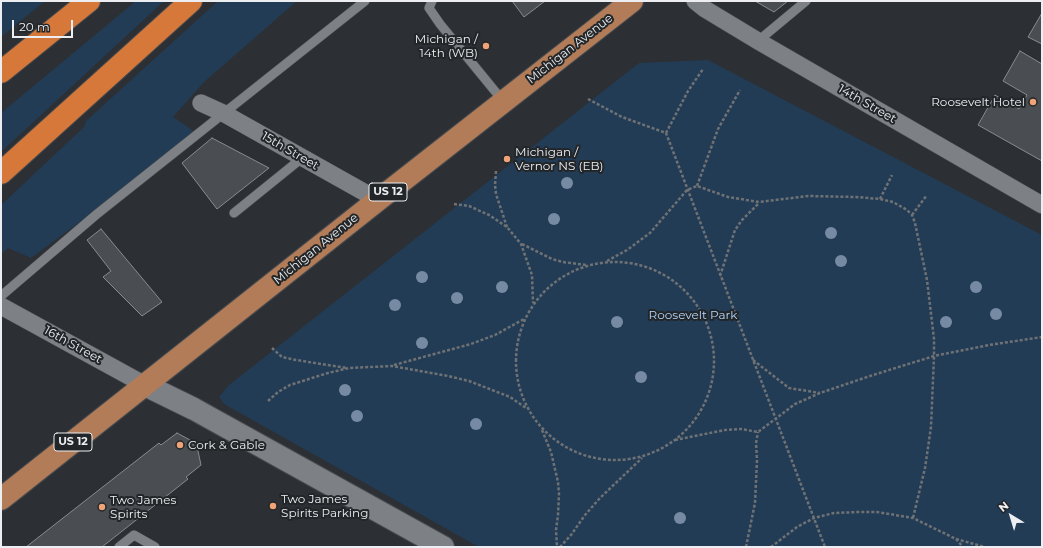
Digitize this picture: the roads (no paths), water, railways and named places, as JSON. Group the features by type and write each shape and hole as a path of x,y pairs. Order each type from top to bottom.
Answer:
{"highway":[{"path":"1,72 89,1"},
{"path":"1,173 191,1"}],"main road":[{"name":"Michigan Avenue","path":"1,499 503,101 632,1"}],"street":[{"name":"14th Street","path":"695,1 705,9 758,41 1042,205"},
{"name":"15th Street","path":"202,103 223,113 378,200"},
{"name":"16th Street","path":"1,306 145,385"},
{"path":"145,385 194,409 443,547"}],"lane":[{"path":"1,296 97,214 365,1"},
{"path":"432,1 429,8 440,24 503,101"},
{"path":"758,41 806,1"},
{"path":"234,213 302,158"},
{"path":"120,547 134,536 155,547"}],"place":[{"name":"Michigan / 14th (WB)","path":"486,46"},
{"name":"Roosevelt Hotel","path":"1033,102"},
{"name":"Michigan / Vernor NS (EB)","path":"507,159"},
{"name":"Cork & Gable","path":"180,445"},
{"name":"Two James Spirits Parking","path":"273,506"},
{"name":"Two James Spirits","path":"102,507"}],"park label":[{"name":"Roosevelt Park","path":"693,315"}]}
